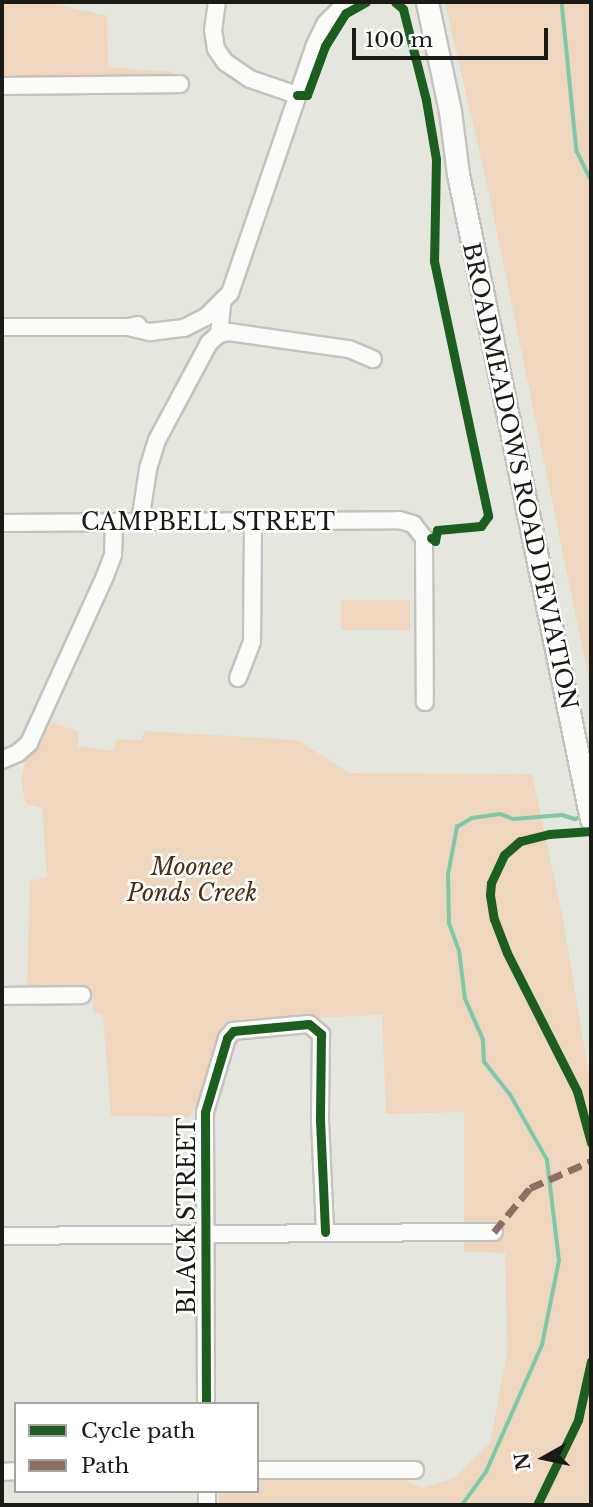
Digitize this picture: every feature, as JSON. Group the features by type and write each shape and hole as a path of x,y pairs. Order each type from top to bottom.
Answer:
{"main road":[{"name":"BROADMEADOWS ROAD DEVIATION","path":"413,2 441,122 458,174"},
{"name":"BROADMEADOWS ROAD DEVIATION","path":"427,2 450,111 458,174 591,820"}],"street":[{"path":"218,2 213,30 216,49 225,62 250,79 298,95"},
{"path":"2,327 128,327 140,331 165,332 184,328 212,309 234,284 243,248 328,2"},
{"path":"314,47 325,24 347,2"},
{"path":"2,86 180,84"},
{"path":"212,309 219,334"},
{"path":"140,522 148,469 157,440 209,343 219,334 229,332 349,349 373,359"},
{"name":"CAMPBELL STREET","path":"2,523 399,520 413,524 422,533 425,545 425,702"},
{"path":"2,760 18,753 29,743 106,576 113,555 114,522"},
{"path":"238,678 252,642 253,522"},
{"path":"2,996 82,995"},
{"name":"BLACK STREET","path":"206,1402 205,1112 227,1038 238,1029 309,1024 318,1030 322,1040 320,1119 325,1233"},
{"path":"2,1236 494,1232"},
{"path":"259,1471 415,1470"}],"green space":[{"path":"2,2 46,2 107,16 108,67 172,72 172,82 2,81"},
{"path":"445,2 591,2 591,690 489,194"},
{"path":"341,600 410,600 410,630 341,630"},
{"name":"Moonee Ponds Creek","path":"52,723 78,731 78,746 113,751 117,739 141,740 145,731 297,740 350,773 532,774 562,914 591,1086 591,1505 219,1505 219,1493 259,1493 259,1478 404,1479 421,1488 454,1478 490,1443 507,1353 505,1253 464,1252 464,1112 386,1114 382,1015 228,1021 218,1033 203,1090 190,1117 111,1116 103,1015 93,1012 92,986 27,986 30,881 47,877 42,808 26,804 21,781 26,759"}],"waterway":[{"name":"Moonee Ponds Creek","path":"562,2 577,151 591,180"},
{"name":"Moonee Ponds Creek","path":"462,1505 486,1472 542,1345 559,1261 547,1160 510,1095 484,1062 483,1040 465,999 459,951 449,923 448,875 457,827 472,818 500,814 514,819 562,815 575,819 583,816"}],"marked path":[{"path":"494,1232 530,1188 591,1161"}],"cycle path":[{"path":"297,95 307,95 325,46 346,13 366,2"},
{"path":"395,2 403,9 426,100 436,159 434,261 488,516 481,526 437,530 435,541 431,538"},
{"path":"591,831 549,834 520,841 504,855 491,883 490,895 494,919 507,953 577,1091 591,1143"},
{"path":"206,1402 205,1112 227,1038 233,1031 309,1024 321,1034 320,1120 325,1232"},
{"path":"537,1505 578,1420 591,1361"}]}
